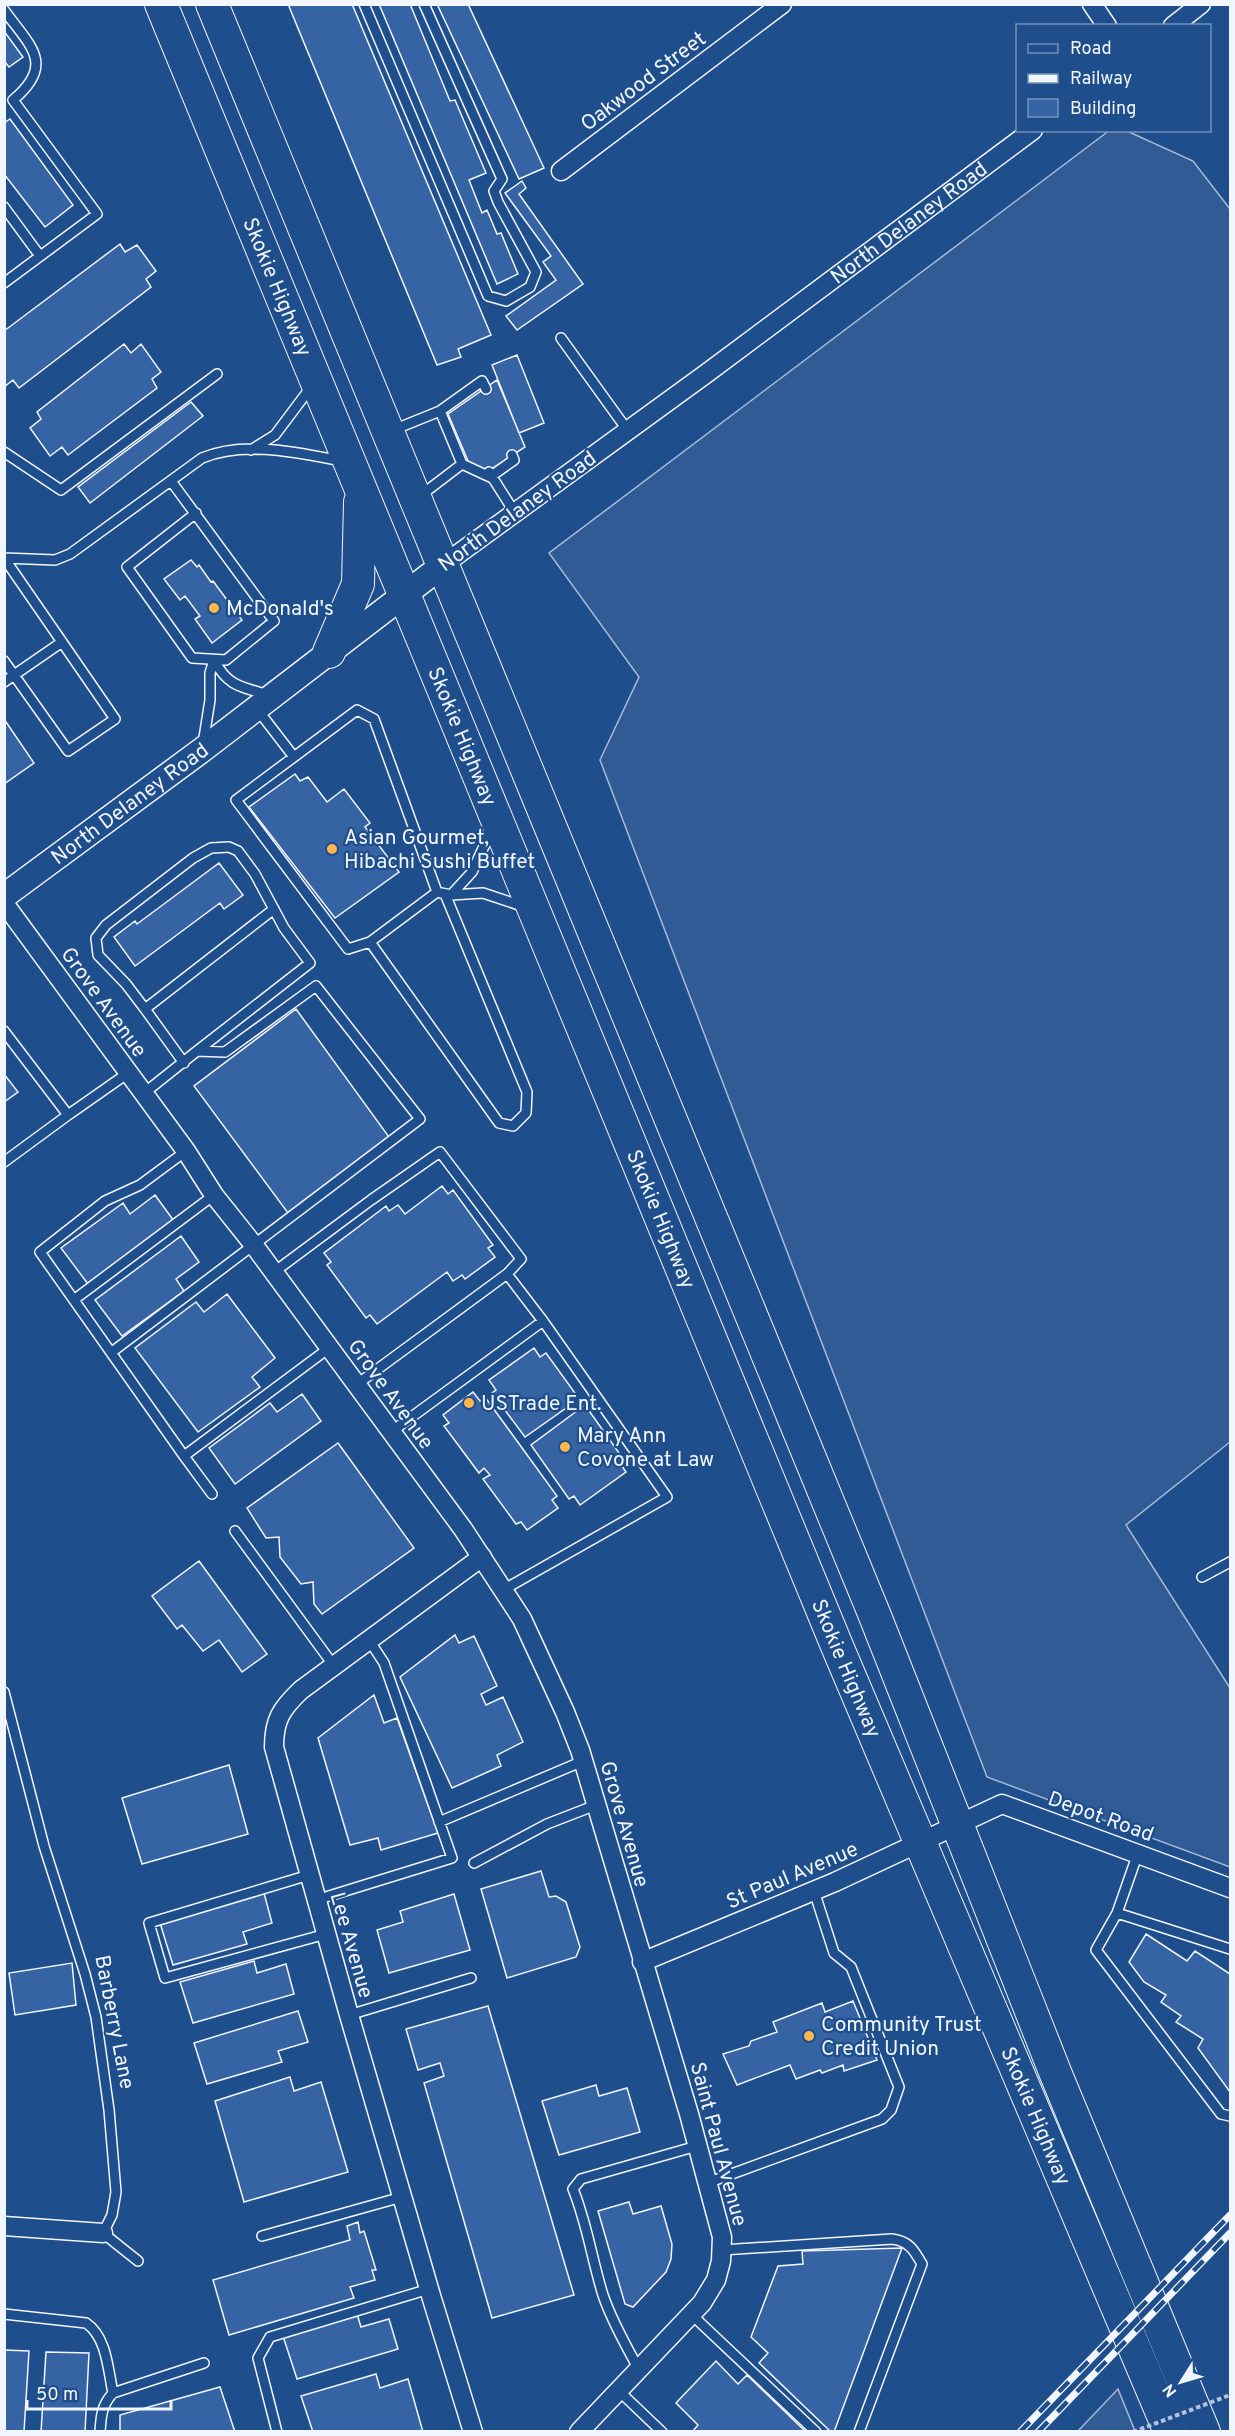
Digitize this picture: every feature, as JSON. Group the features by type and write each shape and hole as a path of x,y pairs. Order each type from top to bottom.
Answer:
{"highway":[{"name":"Skokie Highway","path":"160,4 837,1646 1170,2432"},
{"name":"Skokie Highway","path":"212,4 875,1616 1054,2072 1204,2432"},
{"path":"329,652 358,584 355,474"}],"street":[{"name":"Oakwood Street","path":"561,171 782,4"},
{"path":"1092,4 1106,24"},
{"path":"1176,24 1201,4"},
{"name":"North Delaney Road","path":"4,896 202,750 443,565 1030,132"},
{"name":"Grove Avenue","path":"4,903 186,1151 214,1195 274,1272 482,1557 522,1619 565,1712 583,1761 642,1962"},
{"name":"Lee Avenue","path":"473,2432 316,1900 274,1747 274,1732 278,1717 289,1702 482,1557"},
{"name":"Depot Road","path":"957,1825 1002,1804 1230,1887"},
{"name":"St Paul Avenue","path":"642,1962 814,1891 957,1825"},
{"name":"Saint Paul Avenue","path":"579,2432 702,2302 716,2280 722,2261 722,2237 698,2146 642,1962"},
{"path":"4,2226 103,2233"}],"lane":[{"path":"364,4 488,297 506,301 530,287 536,272 498,202 494,191 502,179 424,4"},
{"path":"4,10 33,49 37,69 29,86 9,103 97,214 4,283"},
{"path":"4,207 40,256"},
{"path":"561,338 627,431"},
{"path":"4,452 61,490 217,374"},
{"path":"249,451 275,435 316,380"},
{"path":"388,432 460,401 482,381 486,389"},
{"path":"440,411 462,464 489,474 515,513"},
{"path":"4,558 55,560 70,554 202,458 218,451 282,450 355,474"},
{"path":"489,474 514,460 512,455"},
{"path":"416,499 462,464"},
{"path":"171,481 196,513 274,621 226,660 192,658 127,567 196,513"},
{"path":"4,558 115,719 68,751 4,661"},
{"path":"4,682 62,642"},
{"path":"214,660 222,676 264,702 294,757"},
{"path":"202,750 210,700 210,673 214,660"},
{"path":"370,942 499,1123 513,1126 526,1113 527,1092 445,894 374,719 357,711 236,800 348,949 370,942 445,894 472,872 496,820"},
{"path":"143,1094 183,1063 197,1051 310,963 284,928 255,874 238,851 222,846 211,848 193,858 106,925 96,938 98,955 126,984 183,1063"},
{"path":"445,894 483,893 533,910"},
{"path":"145,1010 274,909"},
{"path":"112,1352 420,1119 316,986 225,1052 197,1051"},
{"path":"4,1031 68,1115"},
{"path":"4,1162 128,1073"},
{"path":"186,1151 140,1185 105,1201 40,1252 212,1494"},
{"path":"274,1272 440,1152 520,1259 507,1274 356,1385"},
{"path":"75,1299 214,1195"},
{"path":"503,1590 667,1497 543,1321 507,1274"},
{"path":"391,1432 543,1321"},
{"path":"183,1456 329,1348"},
{"path":"235,1531 334,1666"},
{"path":"1202,1577 1230,1562"},
{"path":"316,1900 452,1858 384,1663 369,1640"},
{"name":"Barberry Lane","path":"4,1692 44,1846 85,1974 96,2017 109,2110 116,2192 112,2215 103,2233"},
{"path":"439,1822 583,1761"},
{"path":"474,1863 547,1824 596,1806"},
{"path":"1137,1853 1117,1913 1096,1950 1221,2114 1230,2116"},
{"path":"309,1875 149,1923 165,1978 326,1934"},
{"path":"707,2183 882,2119 891,2110 894,2102 899,2087 851,1967 834,1953 814,1891"},
{"path":"1117,1913 1230,1949"},
{"path":"349,2015 471,1978"},
{"path":"639,2370 615,2326 603,2294 583,2212 573,2189 581,2179 698,2146"},
{"path":"262,2236 402,2197"},
{"path":"103,2233 138,2261"},
{"path":"722,2250 892,2239 903,2240 914,2248 922,2264 859,2432"},
{"path":"277,2432 258,2358 270,2337 429,2289"},
{"path":"4,2314 86,2323 94,2328 100,2338 113,2393"},
{"path":"691,2314 816,2432"},
{"path":"100,2432 101,2411 113,2393 204,2363"},
{"path":"619,2391 662,2432"}],"path":[{"path":"1133,2432 1230,2395"}],"shaded area":[{"path":"1107,132 1129,132 1193,161 1230,209 1230,1442 1126,1525 1230,1688 1230,1867 987,1777 600,760 639,677 549,553"},
{"path":"1118,2389 1135,2431 1078,2431"}],"building":[{"path":"288,4 352,4 491,335 458,349 461,357 437,365"},
{"path":"379,4 410,4 450,101 455,100 486,173 469,180 482,213 487,210 497,234 501,233 518,274 497,284"},
{"path":"437,4 468,4 544,168 519,179"},
{"path":"4,31 23,57 9,67 4,61"},
{"path":"10,119 73,205 45,227 4,174 4,123"},
{"path":"522,181 526,188 519,194 583,284 517,330 506,316 556,280 543,262 551,256 505,193"},
{"path":"120,244 125,252 137,245 156,271 146,279 151,287 19,388 13,380 4,387 4,331"},
{"path":"124,344 131,353 141,344 161,372 152,379 157,388 68,455 62,447 50,456 30,428 41,419 37,412"},
{"path":"517,355 544,423 519,433 492,365"},
{"path":"497,380 525,447 487,472 469,463 448,414"},
{"path":"191,402 203,416 90,503 78,487"},
{"name":"McDonald's","path":"191,560 197,567 199,565 211,582 213,581 242,620 212,643 195,619 200,616 185,596 180,600 164,579"},
{"path":"4,719 34,763 4,784"},
{"name":"Asian Gourmet, Hibachi Sushi Buffet","path":"295,774 300,781 308,777 327,802 344,789 370,823 365,827 399,872 335,918 249,807"},
{"path":"219,863 243,895 224,909 220,903 135,966 114,937 135,921 137,924"},
{"path":"296,1009 389,1137 288,1213 194,1086"},
{"path":"4,1074 18,1092 4,1102"},
{"path":"442,1186 448,1194 453,1190 493,1245 488,1248 495,1257 465,1279 462,1275 453,1281 447,1272 377,1324 370,1315 366,1318 327,1265 331,1262 324,1253 386,1206 389,1211 398,1205 405,1214"},
{"path":"155,1195 174,1221 88,1284 61,1248 123,1203 130,1214"},
{"path":"181,1236 199,1262 176,1279 184,1291 122,1336 95,1300"},
{"path":"227,1294 275,1358 252,1377 260,1387 198,1432 135,1348 196,1302 204,1312"},
{"path":"534,1348 540,1357 546,1353 575,1393 566,1400 569,1406 525,1437 492,1393 496,1390 489,1380"},
{"path":"473,1392 480,1401 485,1397 557,1496 552,1500 558,1508 527,1530 521,1522 516,1524 483,1479 490,1475 484,1468 479,1473 444,1426 449,1423 443,1415"},
{"path":"302,1394 321,1421 235,1484 209,1448 270,1403 277,1412"},
{"path":"585,1405 624,1460 620,1463 626,1472 580,1505 574,1496 569,1499 531,1445"},
{"path":"338,1443 414,1548 322,1614 314,1604 313,1582 301,1584 280,1557 279,1537 266,1538 247,1508"},
{"path":"199,1561 267,1654 242,1672 219,1640 203,1651 182,1625 177,1629 152,1596"},
{"path":"455,1635 459,1643 474,1636 497,1686 481,1694 486,1705 503,1697 523,1742 497,1755 501,1766 452,1788 400,1677"},
{"path":"374,1695 384,1723 397,1718 438,1833 381,1850 378,1838 350,1845 318,1738"},
{"path":"229,1765 248,1834 142,1864 122,1798"},
{"path":"541,1871 549,1897 556,1896 566,1902 580,1947 576,1957 507,1978 481,1889"},
{"path":"264,1893 272,1923 243,1932 247,1944 173,1965 160,1923"},
{"path":"454,1894 470,1950 389,1973 377,1930 403,1922 400,1911"},
{"path":"1146,1934 1187,1961 1195,1951 1230,1974 1230,2092 1198,2048 1203,2039 1176,2022 1181,2016 1161,2002 1166,1995 1144,1982 1129,1962"},
{"path":"254,1961 257,1973 286,1964 294,1994 193,2023 180,1982"},
{"path":"72,1963 76,2005 15,2015 9,1973"},
{"path":"853,2001 877,2060 844,2071 843,2065 822,2073 820,2070 796,2079 790,2065 737,2085 723,2054 749,2046 751,2041 777,2032 773,2022 822,2003 825,2012"},
{"path":"488,2006 574,2295 492,2318 424,2083 444,2076 440,2063 418,2070 406,2029"},
{"path":"298,2011 308,2042 278,2051 282,2062 207,2084 194,2043"},
{"path":"290,2077 294,2091 321,2082 348,2172 244,2202 215,2101"},
{"path":"596,2085 599,2096 627,2088 640,2132 559,2155 542,2101"},
{"path":"629,2202 633,2214 661,2206 672,2244 671,2259 666,2272 633,2307 625,2304 598,2211"},
{"path":"358,2222 360,2233 364,2231 376,2270 372,2270 375,2280 350,2287 354,2298 229,2335 213,2280 350,2240 347,2226"},
{"path":"902,2248 834,2432 831,2432 759,2363 768,2353 751,2337 778,2266 803,2264 802,2251"},
{"path":"357,2314 361,2327 389,2319 398,2349 297,2379 283,2336"},
{"path":"4,2350 29,2351 24,2432 4,2432"},
{"path":"46,2352 89,2353 85,2432 41,2432"},
{"path":"716,2361 738,2384 747,2375 806,2432 692,2432 698,2425 676,2403"},
{"path":"376,2374 380,2388 408,2379 423,2432 313,2432 301,2396"},
{"path":"220,2387 235,2432 120,2432 120,2415"}],"railway":[{"path":"1020,2432 1230,2215"},
{"path":"1038,2432 1230,2233"}],"place":[{"name":"McDonald's","path":"214,608"},
{"name":"Asian Gourmet, Hibachi Sushi Buffet","path":"332,849"},
{"name":"USTrade Ent.","path":"469,1403"},
{"name":"Mary Ann Covone at Law","path":"565,1447"},
{"name":"Community Trust Credit Union","path":"809,2036"}]}
